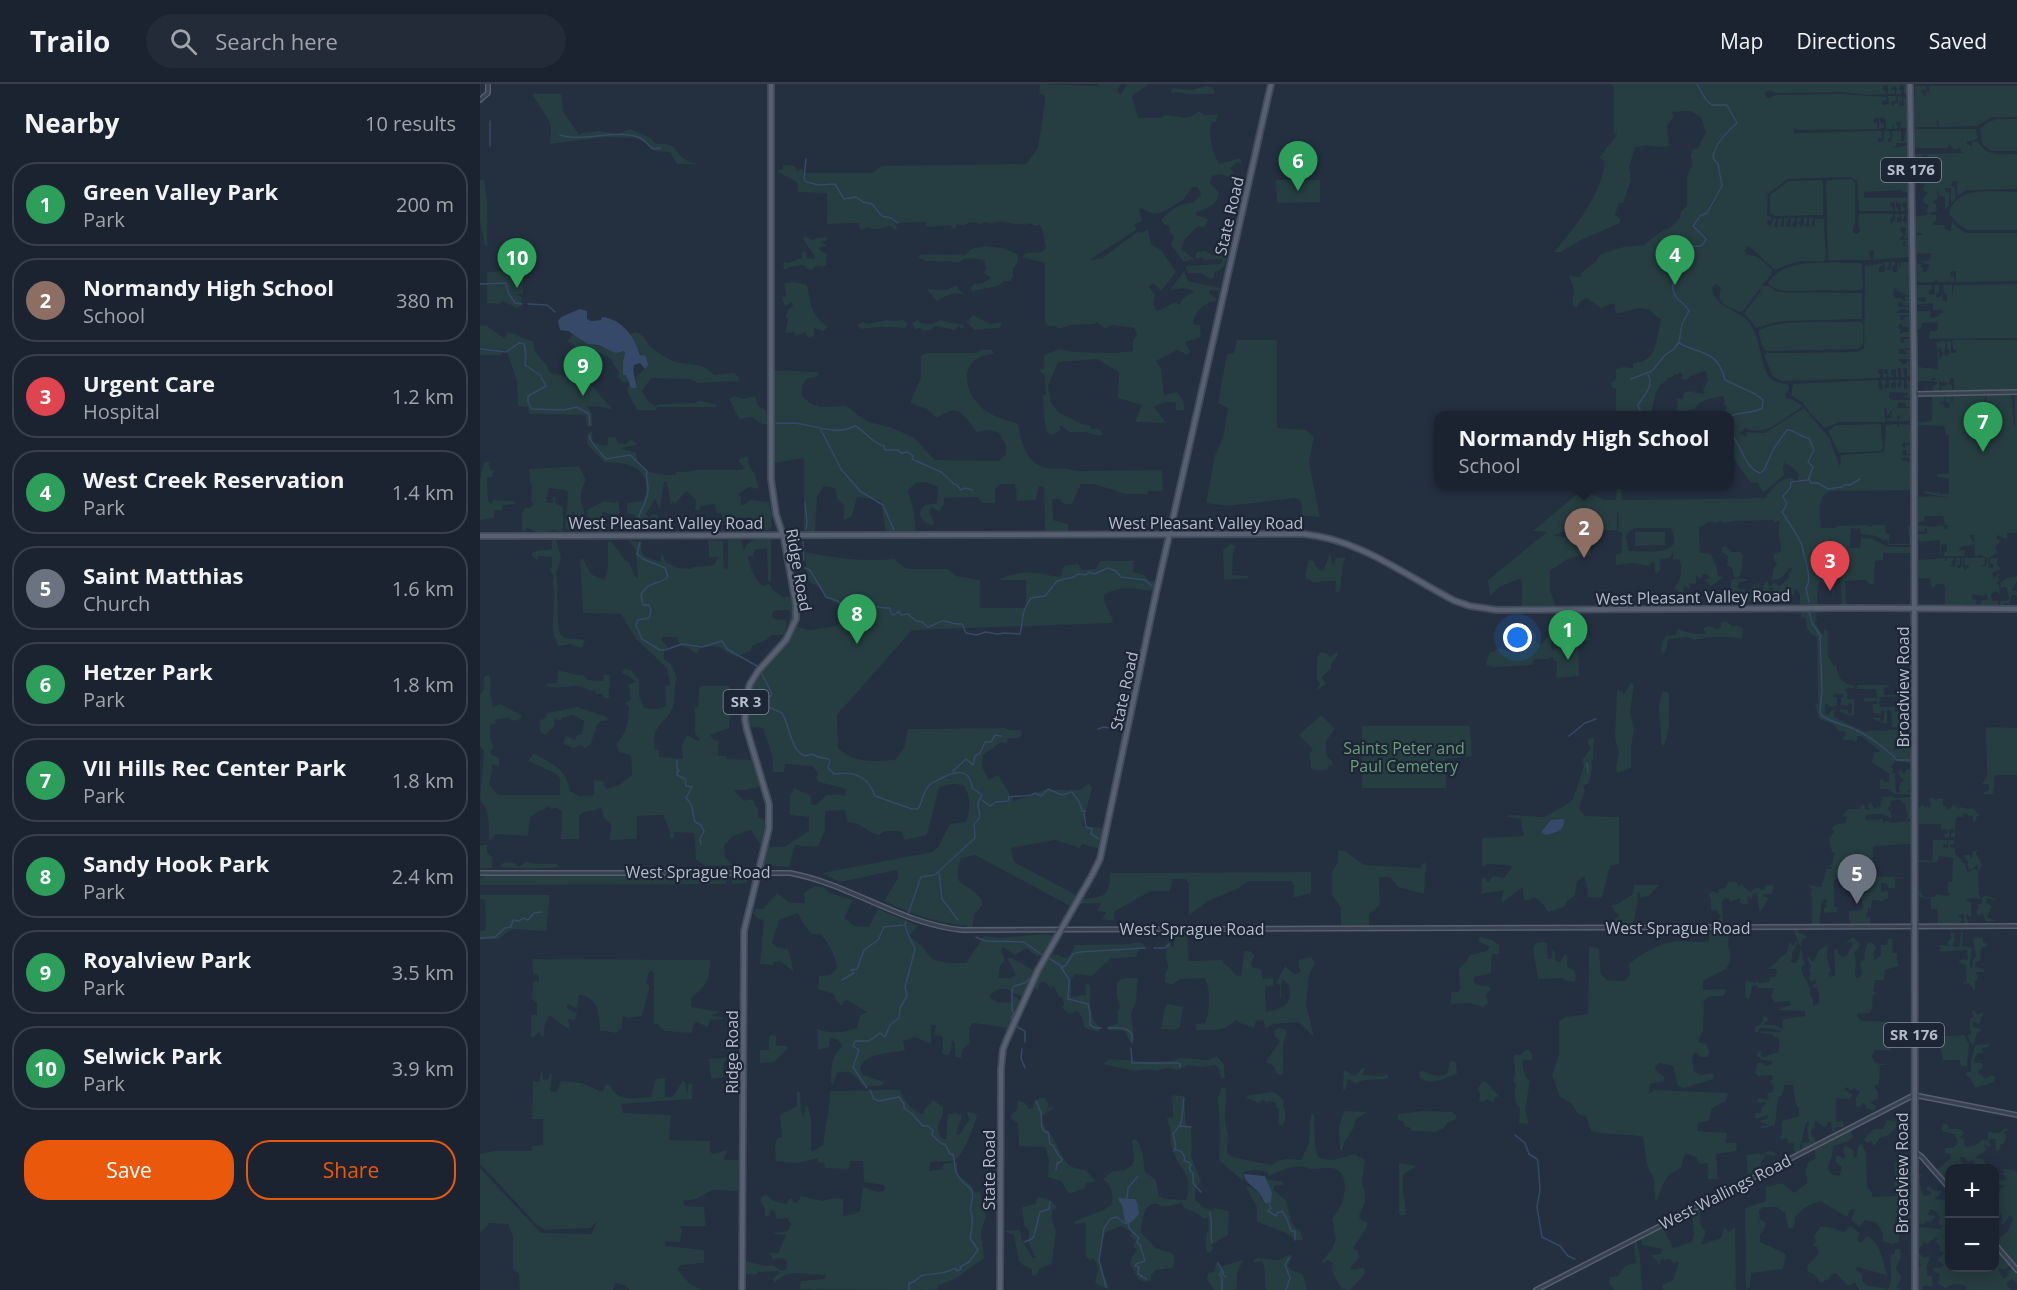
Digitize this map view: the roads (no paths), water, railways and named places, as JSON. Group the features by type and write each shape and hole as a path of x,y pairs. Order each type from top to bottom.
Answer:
{"main road":[{"name":"Ridge Road","path":"742,1290 744,931 770,828 769,804 747,730 745,708 750,684 765,661 786,640 796,619 796,605 783,534 776,514 771,479 771,84"},
{"name":"State Road","path":"1000,1290 1003,1049 1038,970 1100,859 1271,84"},
{"name":"Broadview Road","path":"1910,84 1915,608 1915,1290"},
{"name":"West Pleasant Valley Road","path":"480,536 1303,534 1336,539 1365,551 1455,601 1473,607 1496,610 2017,609"}],"street":[{"path":"481,99 488,93 488,84"},
{"path":"481,99 488,98"},
{"path":"1914,394 2017,392"},
{"name":"West Sprague Road","path":"480,873 759,871 790,873 810,876 911,919 944,928 962,930 2017,926"},
{"path":"1914,1095 2017,1115"},
{"name":"West Wallings Road","path":"1536,1290 1914,1095"},
{"path":"1914,1151 1945,1184"},
{"path":"1999,1248 2017,1270"}],"water":[{"path":"580,309 587,311 587,319 591,321 601,320 602,317 616,321 627,330 640,355 646,356 648,365 645,369 640,363 634,365 637,388 631,388 626,375 623,375 624,351 616,353 598,345 588,344 568,331 560,330 558,321 561,317"},
{"path":"1564,819 1559,831 1546,835 1541,832 1551,820"},
{"path":"1244,1174 1265,1176 1272,1193 1271,1203 1265,1203 1260,1194 1246,1180"},
{"path":"1119,1198 1135,1199 1137,1202 1139,1214 1128,1224 1125,1222"}],"waterway":[{"path":"1631,379 1652,371 1679,342 1682,324 1689,311 1677,299 1673,289 1678,262 1683,249 1702,245 1706,239 1693,226 1700,216 1707,213 1722,186 1718,164 1713,158 1714,153 1722,139 1737,123 1727,105 1712,105 1706,100 1697,84"},
{"path":"490,121 490,146"},
{"path":"560,135 580,137 625,134 642,139 653,149 660,148"},
{"path":"806,159 804,178 806,182 819,185 835,184 844,199 856,197 872,204 882,216 898,223"},
{"path":"480,284 506,283 515,303 522,304"},
{"path":"528,304 547,305 555,312"},
{"path":"480,349 506,352 519,343 524,344 525,365 540,375 546,386 528,396 532,409 564,410 577,407 589,414 590,425"},
{"path":"1679,343 1713,358 1722,370 1725,380 1763,400 1762,408 1734,416"},
{"path":"1640,411 1638,405 1650,383 1648,375"},
{"path":"776,423 795,423 833,430 855,426 876,443 884,446 885,450 908,452 913,456 912,459 941,472 961,490 965,488 972,490"},
{"path":"821,430 841,469 860,491 883,505 894,530"},
{"path":"1734,438 1750,466 1760,473 1787,430 1809,438 1814,450 1808,462 1813,467 1808,480 1791,482 1790,488 1783,496 1787,504 1782,512 1802,546 1809,579 1806,588 1809,602"},
{"path":"589,436 606,459 630,455 647,471 647,496 638,519 637,531"},
{"path":"1809,479 1811,483 1818,483 1828,489 1850,485 1860,479"},
{"path":"805,503 806,529"},
{"path":"640,542 637,554 665,568 668,577 646,587 641,595 643,605 649,605 651,610 649,618 638,620 636,625 642,639 660,650 682,644 702,647 722,641 727,649 757,666"},
{"path":"803,542 804,560"},
{"path":"805,568 810,570 826,597 838,601 848,610 863,605 890,608 891,614 894,615 899,611 901,615 908,614 928,627 945,621 962,624 966,633 976,635 986,632 1020,634 1024,612 1031,598 1045,596 1057,581 1078,574 1086,575 1089,572 1094,574 1108,568 1116,571 1121,577 1145,580 1152,586"},
{"path":"1809,612 1812,623 1820,635 1822,690 1820,712 1822,716 1863,733 1897,760 1910,760"},
{"path":"761,672 772,694 763,699 764,705 782,713 793,743 800,753 805,756 812,754 829,759 828,768 834,774 848,773 859,776 864,779 875,796 912,809 918,809 930,784 956,773 965,774 971,781 972,788 982,795 978,803 980,815 974,824 975,838 934,875 921,877 908,914"},
{"path":"1569,736 1585,723 1596,719"},
{"path":"1098,729 1104,727 1121,730"},
{"path":"953,771 966,759 973,765 975,756 980,753 985,742 991,742 995,735 1001,736"},
{"path":"677,761 679,771 677,775 685,779 686,786 692,787 686,798 691,804 695,822 701,825 704,831 700,839 701,844"},
{"path":"1587,763 1588,772"},
{"path":"982,800 990,806 996,802 1008,801 1009,797 1035,793 1041,796 1048,789 1062,795 1072,792 1079,801 1082,811 1085,811 1086,827 1092,829 1091,834 1099,839"},
{"path":"939,873 942,899 958,920"},
{"path":"480,938 495,937 505,928 511,927 513,920 519,921 523,918 528,920 534,913 542,912"},
{"path":"867,1088 853,1067 859,1050 853,1046 855,1041 869,1041 880,1033 885,1037 890,1025 899,1018 900,1008 907,996 905,987 915,949 907,932 906,921"},
{"path":"842,980 854,973 851,970 857,969 864,950 878,940 884,927 903,925"},
{"path":"976,937 985,941 1024,942 1042,955"},
{"path":"1154,948 1165,948 1169,944"},
{"path":"1061,968 1066,965 1073,954 1080,952 1145,948"},
{"path":"1050,959 1060,965 1069,980 1068,999 1088,1004 1090,1025 1101,1028"},
{"path":"1011,1019 1014,1013 1012,990 1014,986 1025,983 1029,979"},
{"path":"1015,1026 1025,1031 1025,1042"},
{"path":"1108,1028 1127,1030 1132,1034 1132,1042"},
{"path":"1131,1048 1132,1063 1177,1063 1180,1067"},
{"path":"1022,1049 1021,1058 1025,1068"},
{"path":"870,1090 874,1099 879,1101 899,1097 904,1108 923,1126 928,1126 933,1131 932,1135 945,1144 950,1154 953,1154 957,1174 960,1180 970,1188 973,1195 970,1209 972,1219 970,1238 978,1250 969,1262 960,1267 961,1269 957,1271 955,1268 946,1272 921,1276 909,1283 909,1290"},
{"path":"1174,1151 1176,1147 1173,1134 1181,1122 1184,1098"},
{"path":"1036,1101 1041,1113 1042,1128 1048,1132 1050,1144 1062,1159 1057,1163 1056,1170"},
{"path":"1180,1126 1191,1127"},
{"path":"1515,1135 1525,1143 1529,1154 1538,1162 1540,1190 1537,1207 1542,1237 1560,1246 1568,1256 1575,1259"},
{"path":"1175,1149 1182,1152 1184,1161 1191,1165 1189,1168 1193,1174 1193,1183 1201,1192"},
{"path":"1127,1199 1128,1188 1138,1176"},
{"path":"1024,1242 1034,1236 1040,1212 1049,1209 1050,1202"},
{"path":"1269,1204 1271,1208 1268,1211 1276,1216 1282,1211 1291,1231 1295,1231 1295,1240"},
{"path":"1210,1213 1212,1242"},
{"path":"1106,1287 1099,1260 1104,1228 1110,1220 1117,1217 1127,1223"},
{"path":"1128,1223 1129,1228 1139,1238 1137,1242 1145,1261 1135,1266 1139,1267 1138,1274 1146,1279"},
{"path":"1286,1290 1290,1278 1285,1265 1289,1258"},
{"path":"1218,1263 1222,1270 1220,1274 1222,1290"},
{"path":"1223,1271 1226,1277"}],"place":[{"name":"Hetzer Park","path":"1298,191"},
{"name":"West Creek Reservation","path":"1675,285"},
{"name":"Selwick Park","path":"517,288"},
{"name":"Royalview Park","path":"583,396"},
{"name":"VII Hills Rec Center Park","path":"1983,452"},
{"name":"Normandy High School","path":"1584,558"},
{"name":"Urgent Care","path":"1830,591"},
{"name":"Sandy Hook Park","path":"857,644"},
{"name":"Green Valley Park","path":"1568,660"},
{"name":"Saint Matthias","path":"1857,904"}],"park label":[{"name":"Saints Peter and Paul Cemetery","path":"1404,757"}]}
